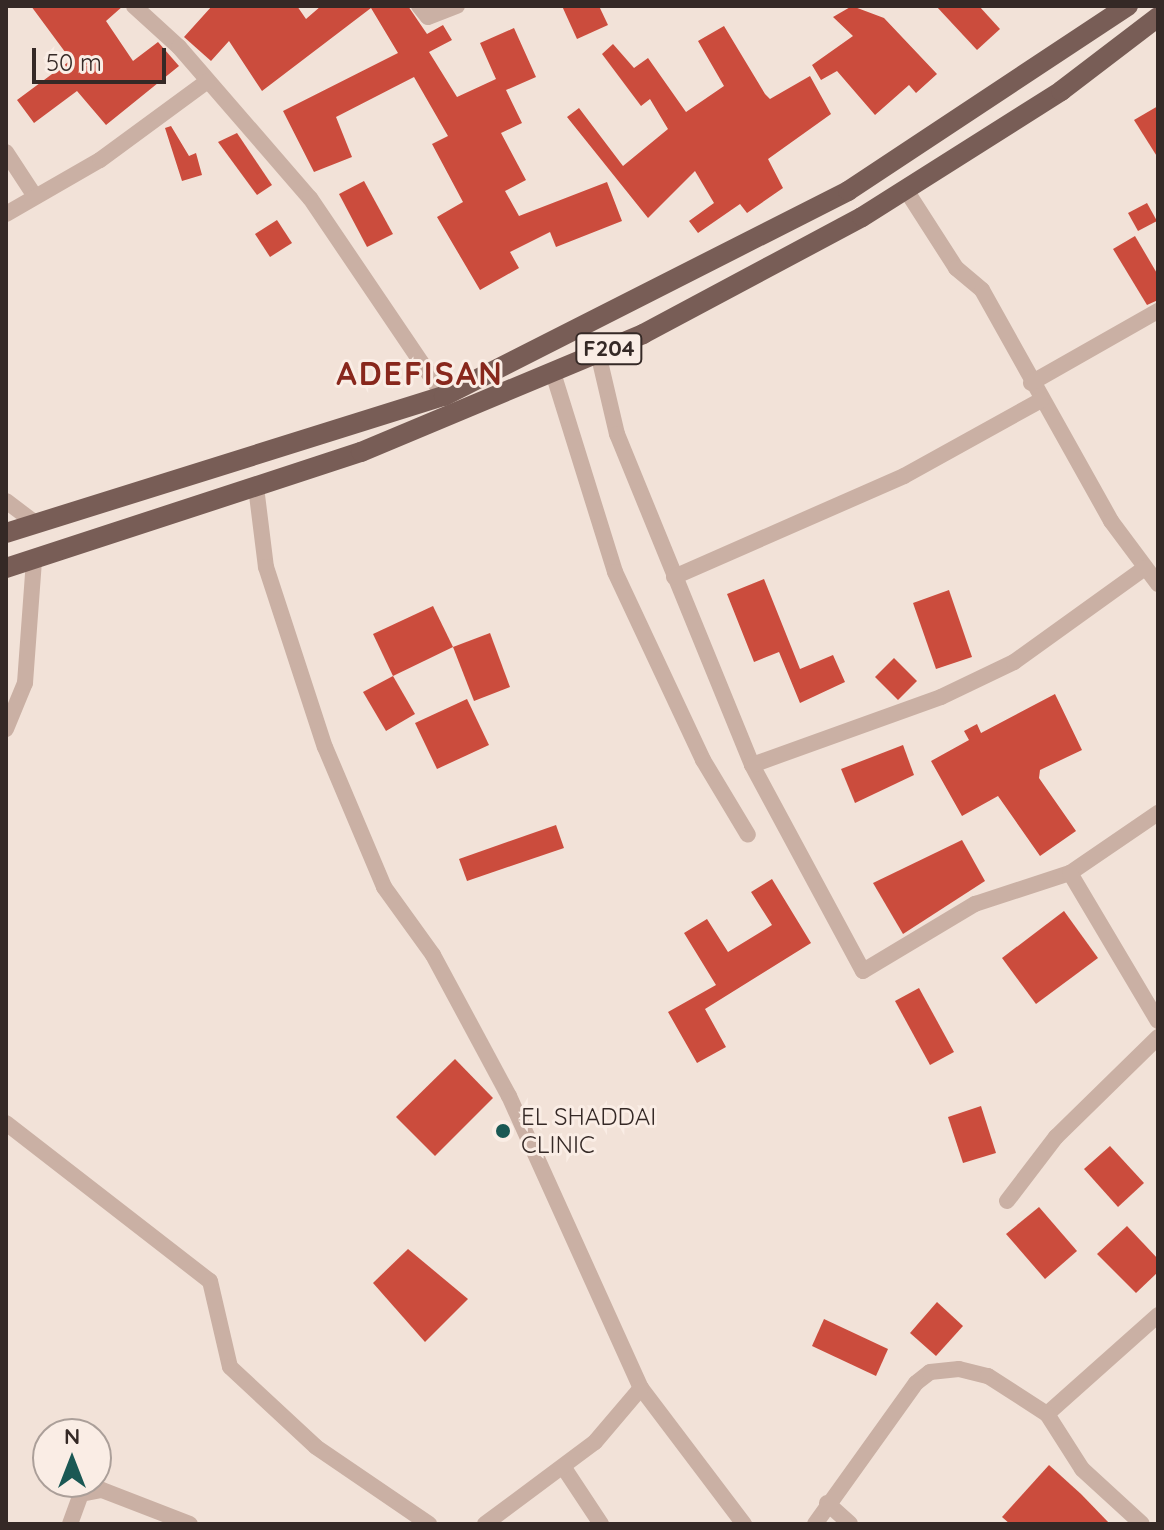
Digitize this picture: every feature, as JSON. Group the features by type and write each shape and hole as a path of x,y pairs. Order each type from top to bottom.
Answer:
{"main road":[{"name":"F204","path":"6,533 444,396 848,191 1128,6"},
{"name":"F204","path":"6,568 256,487 554,376 906,190 1061,91 1158,17"}],"street":[{"path":"134,6 310,198 444,396"},
{"path":"419,6 428,17 457,6"},
{"path":"6,214 34,195 100,160 206,82"},
{"path":"6,152 34,195"},
{"path":"906,190 956,268 982,290 1041,400 1158,584"},
{"path":"1031,383 1158,311"},
{"path":"598,353 617,434 752,765 863,971 975,904 1070,873 1158,813"},
{"path":"554,376 615,572 703,760 748,835"},
{"path":"674,577 904,476 1041,400"},
{"path":"256,487 266,567 352,820 384,887 433,955 509,1096 641,1388 744,1524"},
{"path":"6,501 35,523"},
{"path":"6,729 25,683 34,559"},
{"path":"752,765 941,697 1014,662 1145,568"},
{"path":"1070,873 1158,1021"},
{"path":"1007,1201 1056,1137 1158,1037"},
{"path":"6,1123 210,1281 230,1367 316,1447 429,1524"},
{"path":"1047,1414 1158,1315"},
{"path":"815,1524 890,1411 930,1372 988,1376 1047,1414 1082,1469 1142,1524"},
{"path":"485,1524 564,1468 641,1388"},
{"path":"564,1468 601,1524"},
{"path":"70,1524 81,1494 102,1490 190,1524"},
{"path":"827,1503 850,1524"}],"building":[{"path":"31,6 123,6 106,21 133,61 158,42 179,66 106,125 77,91 34,123 17,100 71,60"},
{"path":"212,6 297,6 306,19 321,6 408,6 427,34 443,25 452,40 429,52 457,97 496,79 480,43 514,28 536,77 506,90 522,123 501,133 526,180 505,191 519,216 607,182 622,221 556,247 550,232 510,252 519,268 480,290 437,217 463,202 432,144 448,136 414,77 336,117 352,157 314,172 283,111 398,53 371,8 262,91 229,41 211,61 184,37"},
{"path":"562,6 599,6 608,25 577,39"},
{"path":"852,6 884,18 937,74 916,93 909,85 875,115 837,71 821,80 812,65 853,36 833,17"},
{"path":"936,6 979,6 1000,29 977,50"},
{"path":"724,26 770,99 810,76 831,114 768,159 783,188 747,213 740,204 698,233 689,221 714,203 695,171 648,218 567,117 579,108 623,166 668,129 650,99 641,106 602,54 613,44 634,68 648,58 686,112 724,86 698,41"},
{"path":"1158,106 1158,158 1134,120"},
{"path":"171,126 189,156 196,153 202,175 182,181 165,128"},
{"path":"237,133 272,185 257,195 218,142"},
{"path":"364,181 393,234 367,247 339,194"},
{"path":"1147,203 1157,221 1138,231 1128,213"},
{"path":"277,220 292,243 270,257 255,234"},
{"path":"1135,236 1158,275 1158,300 1147,305 1113,249"},
{"path":"764,579 800,669 833,655 845,682 800,703 779,652 754,662 727,594"},
{"path":"949,590 972,657 936,669 913,603"},
{"path":"433,606 453,647 393,676 373,634"},
{"path":"490,633 510,687 474,701 453,647"},
{"path":"894,658 917,681 898,700 875,677"},
{"path":"393,676 415,714 386,731 363,692"},
{"path":"1055,694 1082,750 1040,770 1039,778 1076,831 1040,856 998,796 962,816 931,761 969,740 964,731 977,724 981,733"},
{"path":"467,699 489,745 437,769 415,723"},
{"path":"903,745 914,775 855,803 841,769"},
{"path":"556,825 564,848 467,881 459,859"},
{"path":"962,840 985,881 903,934 873,883"},
{"path":"772,879 811,943 705,1009 726,1047 697,1063 668,1012 716,985 684,933 707,919 728,952 772,925 751,892"},
{"path":"1064,911 1098,958 1036,1004 1002,958"},
{"path":"919,988 954,1052 930,1065 895,1001"},
{"path":"455,1059 493,1098 435,1156 396,1117"},
{"path":"981,1106 996,1153 963,1163 948,1117"},
{"path":"1110,1146 1144,1183 1118,1207 1084,1169"},
{"path":"1039,1207 1077,1251 1045,1279 1006,1234"},
{"path":"1127,1226 1158,1259 1158,1272 1136,1293 1097,1254"},
{"path":"408,1249 468,1299 425,1342 373,1283"},
{"path":"937,1302 963,1326 936,1356 910,1333"},
{"path":"824,1319 888,1349 876,1376 812,1346"},
{"path":"1049,1465 1110,1524 1010,1524 1002,1517"}],"place":[{"name":"EL SHADDAI CLINIC","path":"503,1131"}],"district":[{"name":"ADEFISAN","path":"420,373"}]}
